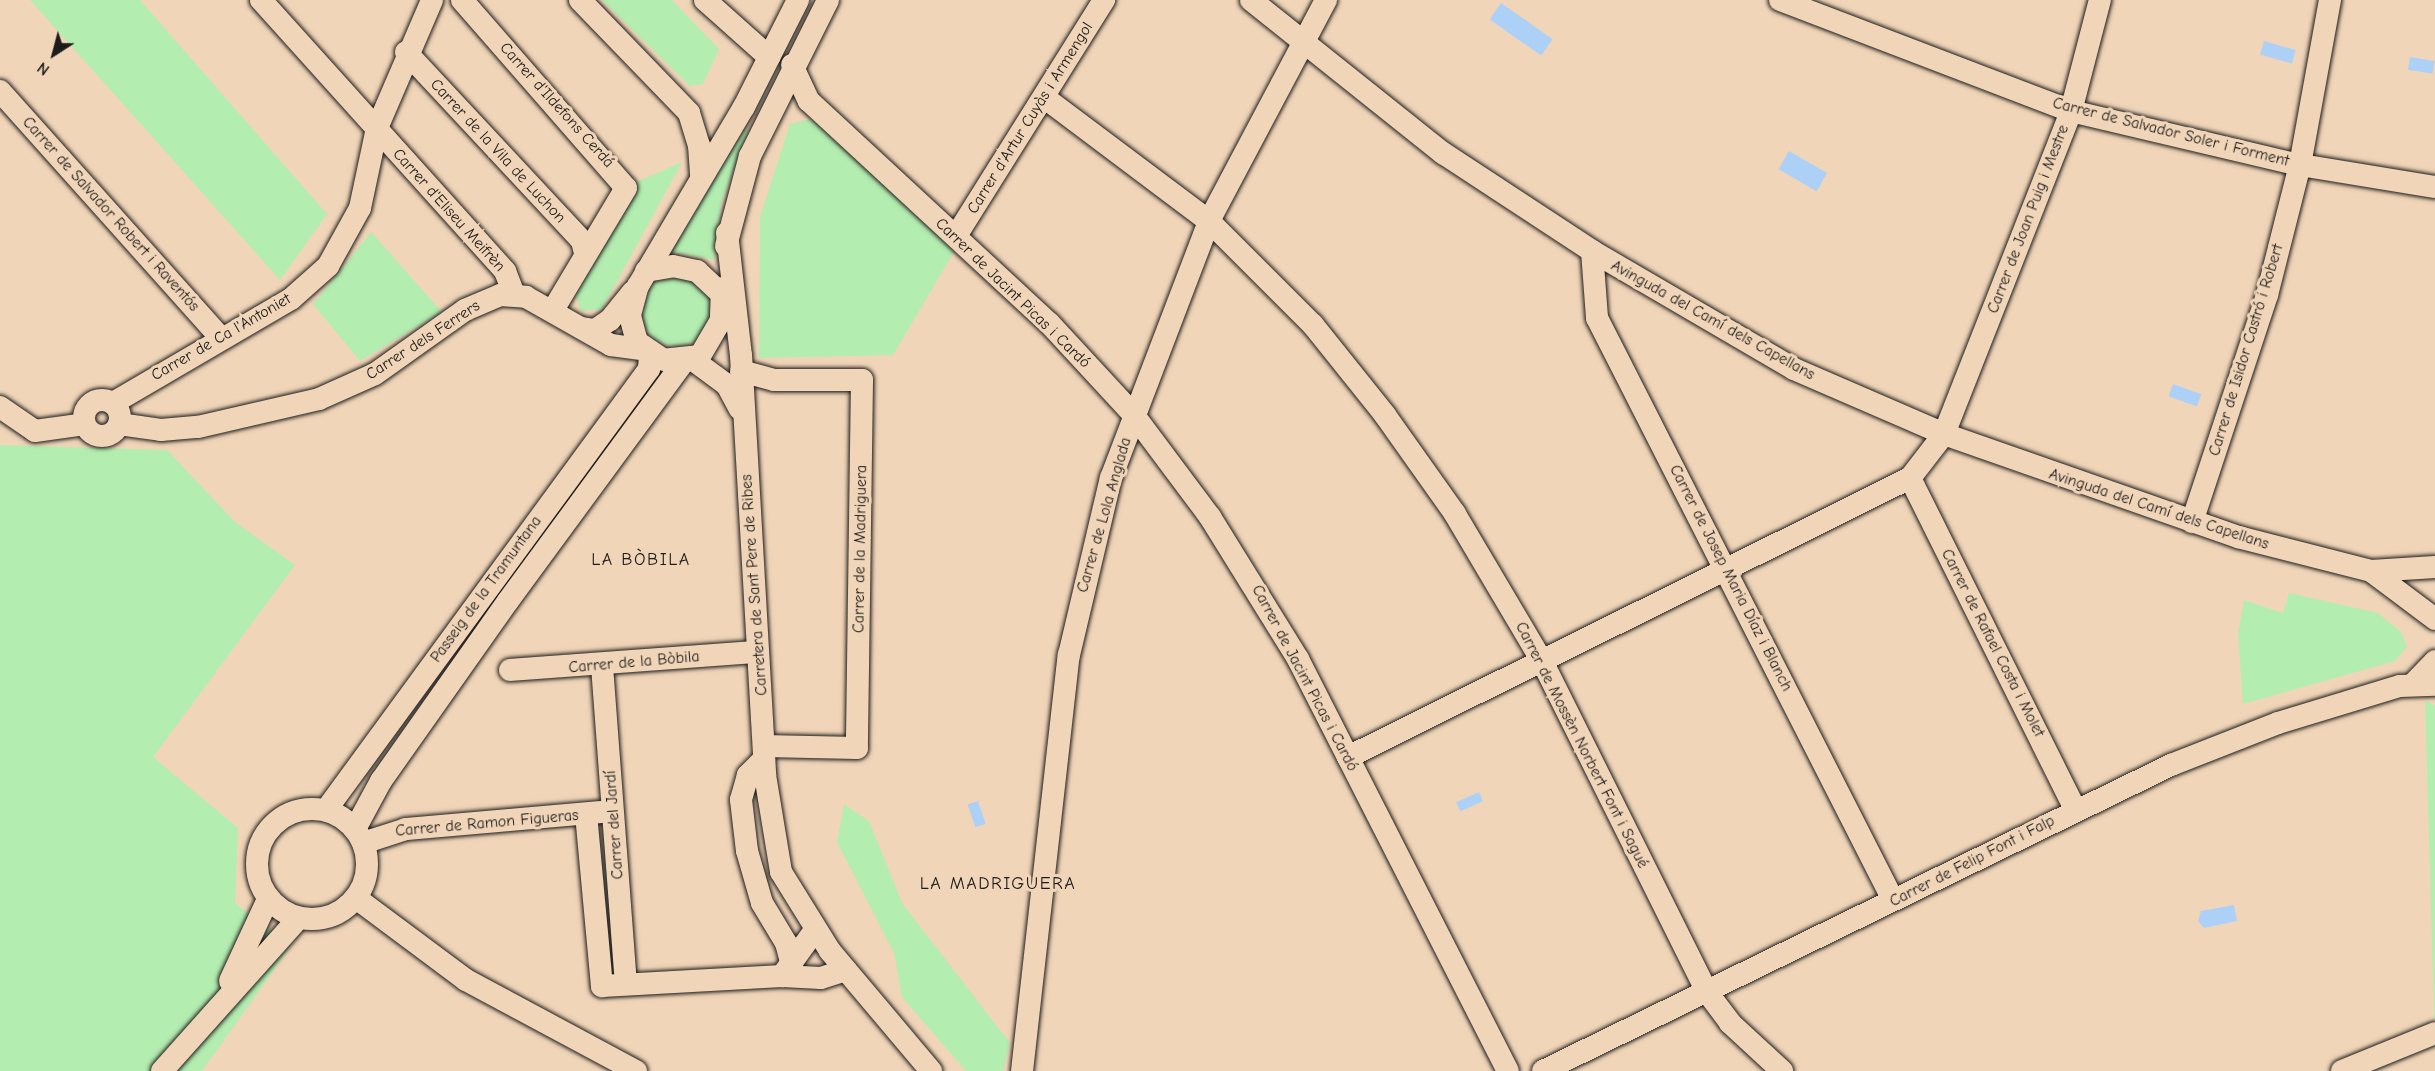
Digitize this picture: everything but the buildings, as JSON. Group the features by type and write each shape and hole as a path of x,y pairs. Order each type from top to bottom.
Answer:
{"street":[{"name":"Carrer d'Eliseu Meifrèn","path":"261,0 505,271 514,295"},
{"name":"Carrer de Ca l'Antoniet","path":"116,414 221,338 291,299 328,266 360,208 377,128 406,52 432,0"},
{"name":"Carrer d'Ildefons Cerdá","path":"462,0 621,176 626,188 585,253 553,310"},
{"path":"580,0 689,113 699,144 701,176"},
{"path":"705,0 769,57"},
{"path":"582,328 595,330 610,320 642,278 769,57 798,0"},
{"name":"Carretera de Sant Pere de Ribes","path":"828,0 771,108 742,177 727,232 729,301 741,371 741,412 764,753 781,873 815,930 931,1071"},
{"name":"Carrer d'Artur Cuyàs i Armengol","path":"956,236 1045,98 1104,0"},
{"name":"Avinguda del Camí dels Capellans","path":"1251,0 1443,153 1592,251 1794,369 1944,434 2192,522 2371,571 2435,567"},
{"name":"Carrer de Lola Anglada","path":"1022,1071 1069,655 1095,536 1133,414 1209,221 1326,0"},
{"name":"Carrer de Salvador Soler i Forment","path":"1780,0 2071,111 2300,165 2435,187"},
{"name":"Carrer de Joan Puig i Mestre","path":"1910,478 1944,434 2071,111 2100,0"},
{"name":"Carrer de Isidor Castró i Robert","path":"2192,522 2267,295 2300,165 2330,0"},
{"name":"Carrer de la Vila de Luchon","path":"406,52 582,242 585,253"},
{"name":"Carrer de Jacint Picas i Cardó","path":"792,65 808,100 956,236 1133,414 1249,573 1348,757 1508,1071"},
{"name":"Carrer de Salvador Robert i Raventós","path":"0,91 221,338"},
{"path":"771,108 798,96 808,100"},
{"name":"Carrer de Mossèn Norbert Font i Sagué","path":"1045,98 1209,221 1313,325 1385,415 1455,514 1543,663 1707,992 1730,1023 1782,1071"},
{"name":"Carrer de Josep Maria Díaz i Blanch","path":"1592,251 1597,318 1729,571 1893,900"},
{"path":"514,295 553,310 610,345 648,358 689,361 717,333 729,301 687,268 642,278"},
{"path":"642,278 631,328 648,358"},
{"name":"Carrer dels Ferrers","path":"116,414 161,430 198,427 319,399 375,374 465,310 489,298 514,295"},
{"name":"Passeig de la Tramuntana","path":"326,810 648,358"},
{"name":"Carretera de Sant Pere de Ribes","path":"689,361 727,385 741,412"},
{"name":"Passeig de la Tramuntana","path":"359,836 381,781 646,410 689,361"},
{"name":"Carrer de la Madriguera","path":"741,371 766,380 862,380 857,748 764,753"},
{"path":"0,407 9,428 35,431 86,424 91,403 116,414"},
{"path":"1348,757 1729,571 1910,478"},
{"name":"Carrer de Rafael Costa i Molet","path":"1910,478 2075,809"},
{"name":"Avinguda del Camí dels Capellans","path":"2371,571 2435,619"},
{"name":"Carrer de la Bòbila","path":"510,670 602,666 757,652"},
{"name":"Carrer de Felip Font i Falp","path":"1543,1071 2075,809 2278,723 2425,684 2435,661"},
{"name":"Carrer del Jardí","path":"586,814 602,986 626,984 602,666"},
{"path":"764,753 748,776 741,800 747,851 762,903 786,944 787,971"},
{"path":"300,809 326,810 359,836 367,865 356,898 327,918 299,918 268,899 256,868 267,830 300,809"},
{"name":"Carrer de Ramon Figueras","path":"359,836 406,829 614,811"},
{"path":"356,898 483,991 636,1071"},
{"path":"223,996 268,899"},
{"path":"162,1071 223,996 299,918"},
{"path":"787,971 815,930"},
{"path":"626,984 787,971 821,978 846,970"},
{"path":"2342,1071 2435,1033"}],"green space":[{"path":"30,0 140,0 327,214 280,280"},
{"path":"602,0 672,0 719,49 703,84 690,86"},
{"path":"811,119 956,248 893,355 759,358 760,217 790,124"},
{"path":"742,127 748,130 721,204 715,260 668,251"},
{"path":"682,162 602,309 581,311 575,292 639,181"},
{"path":"371,232 442,312 360,361 313,304"},
{"path":"676,276 689,279 701,286 708,298 711,311 708,324 701,336 689,343 676,346 663,343 651,336 644,324 641,311 644,298 651,286 663,279"},
{"path":"0,445 167,450 235,522 295,565 153,757 238,828 235,903 291,946 202,1071 0,1071"},
{"path":"2289,593 2378,613 2401,632 2407,647 2395,661 2243,704 2238,634 2244,600 2283,613"},
{"path":"2425,701 2435,705 2435,1045"},
{"path":"844,804 869,821 902,903 1010,1043 1003,1071 966,1071 902,997 894,953 837,842"}],"water":[{"path":"1501,3 1553,39 1541,56 1490,19"},
{"path":"2264,41 2296,50 2292,64 2260,54"},
{"path":"2410,57 2435,61 2433,74 2408,70"},
{"path":"1789,151 1827,173 1817,191 1778,169"},
{"path":"2173,384 2201,394 2197,406 2169,396"},
{"path":"1479,792 1483,801 1460,811 1456,802"},
{"path":"978,801 986,824 975,827 968,805"},
{"path":"2234,905 2237,921 2204,928 2198,921 2201,911"}],"district":[{"name":"LA BÒBILA","path":"641,560"},
{"name":"LA MADRIGUERA","path":"998,884"}]}
